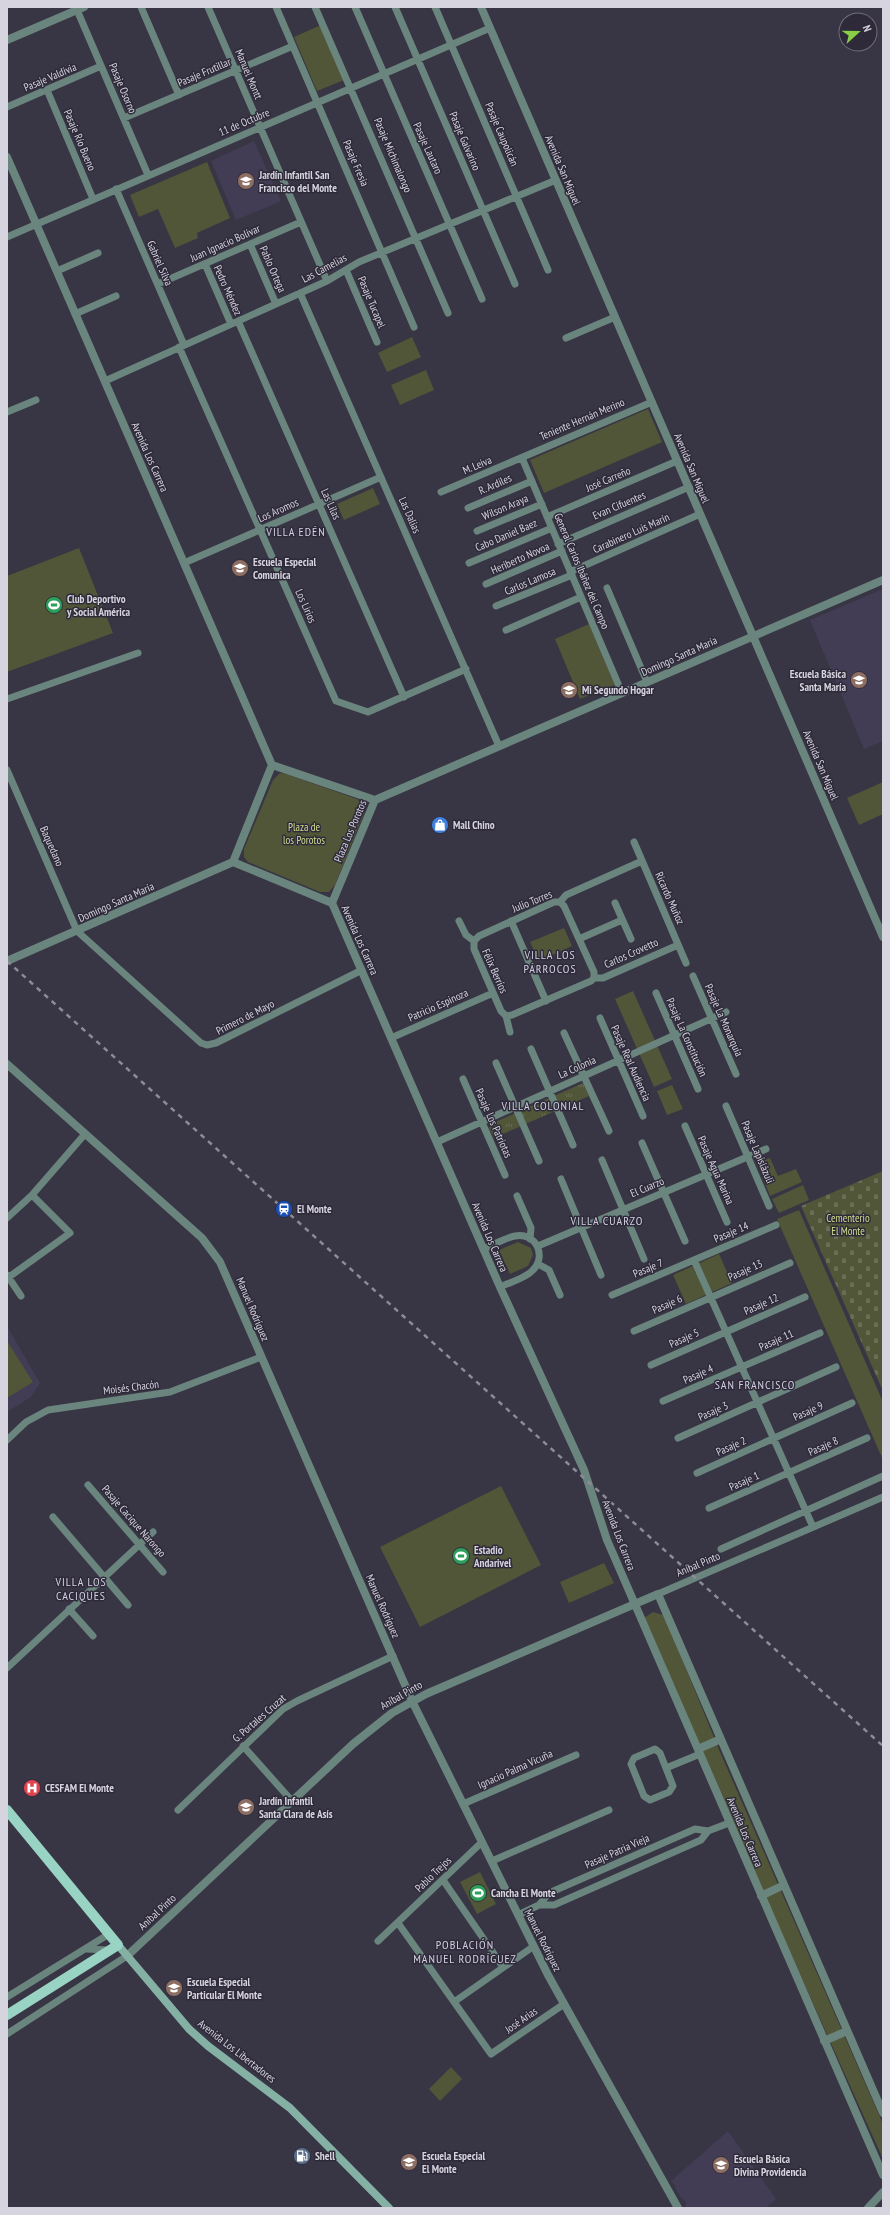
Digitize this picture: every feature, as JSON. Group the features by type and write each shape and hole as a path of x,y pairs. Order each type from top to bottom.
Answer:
{"main road":[{"name":"Avenida Los Libertadores","path":"7,1810 189,2029 212,2049 290,2108 389,2208"},
{"path":"7,2014 118,1945"}],"street":[{"path":"141,7 179,95"},
{"name":"Manuel Montt","path":"208,7 327,281"},
{"name":"Pasaje Fresia","path":"276,7 414,327"},
{"name":"Pasaje Michimalongo","path":"315,7 448,313"},
{"name":"Pasaje Lautaro","path":"355,7 482,299"},
{"name":"Pasaje Galvarino","path":"395,7 515,284"},
{"name":"Pasaje Caupolicán","path":"435,7 548,270"},
{"name":"Avenida San Miguel","path":"481,7 883,937"},
{"path":"7,40 81,8"},
{"name":"Pasaje Osorno","path":"81,8 102,66 148,175"},
{"name":"11 de Octubre","path":"7,237 490,28"},
{"name":"Pasaje Frutillar","path":"124,118 293,46"},
{"name":"Pasaje Valdivia","path":"7,107 102,66"},
{"name":"Pasaje Río Bueno","path":"47,90 93,199"},
{"name":"Avenida Los Carrera","path":"7,157 272,765"},
{"name":"Las Camelias","path":"104,381 327,281 382,253 556,180"},
{"name":"Gabriel Silva","path":"116,189 158,284 182,346"},
{"name":"Juan Ignacio Bolívar","path":"158,284 301,222"},
{"name":"Pablo Ortega","path":"250,244 276,304"},
{"path":"57,271 98,253"},
{"name":"Pedro Méndez","path":"204,264 234,323"},
{"name":"Pasaje Tucapel","path":"346,270 377,342"},
{"name":"Las Dalias","path":"300,293 499,746"},
{"path":"75,314 116,296"},
{"path":"566,338 615,317"},
{"name":"Las Lilas","path":"234,323 319,504 404,697"},
{"name":"Los Lirios","path":"182,346 260,530 336,701 366,712 404,697 466,669"},
{"path":"7,412 36,400"},
{"name":"Teniente Hernán Merino","path":"522,458 652,402"},
{"name":"General Carlos Ibáñez del Campo","path":"522,458 622,693"},
{"name":"M. Leiva","path":"441,492 522,458"},
{"name":"José Carreño","path":"547,517 677,461"},
{"name":"Los Aromos","path":"184,563 381,477"},
{"name":"R. Ardiles","path":"468,508 532,481"},
{"name":"Evan Cifuentes","path":"558,544 689,487"},
{"name":"Wilson Araya","path":"477,531 542,504"},
{"name":"Carabinero Luis Marín","path":"571,573 700,514"},
{"name":"Cabo Daniel Baez","path":"469,563 552,528"},
{"name":"Heriberto Novoa","path":"486,584 562,551"},
{"name":"Carlos Lamosa","path":"496,606 571,573"},
{"name":"Domingo Santa María","path":"375,800 883,580"},
{"path":"607,588 647,682"},
{"path":"506,630 581,598"},
{"path":"7,699 138,653"},
{"path":"272,765 234,862 332,903"},
{"name":"Plaza Los Porotos","path":"272,765 375,800 332,903"},
{"name":"Baquedano","path":"7,770 77,931"},
{"name":"Ricardo Muñoz","path":"634,842 686,963"},
{"name":"Julio Torres","path":"474,941 479,936 554,902 560,902 566,895 642,861"},
{"name":"Domingo Santa María","path":"7,961 234,862"},
{"path":"560,902 564,906 594,972 594,978"},
{"name":"Avenida Los Carrera","path":"332,903 500,1287 584,1470 607,1540 634,1604 883,2175"},
{"path":"614,903 631,939"},
{"name":"Félix Berríos","path":"460,920 466,935 474,941 474,949 502,1013 506,1016 510,1032"},
{"path":"579,939 622,920"},
{"path":"511,921 546,1001"},
{"name":"Primero de Mayo","path":"77,931 198,1041 207,1045 216,1043 362,970"},
{"name":"Carlos Crovetto","path":"506,1016 510,1016 546,1001 591,981 594,978 603,978 678,945"},
{"name":"Pasaje La Monarquía","path":"692,976 736,1074"},
{"name":"Patricio Espinoza","path":"391,1038 493,993"},
{"name":"Pasaje La Constitución","path":"656,993 698,1089"},
{"name":"La Colonia","path":"437,1142 726,1012"},
{"name":"Pasaje Real Audiencia","path":"600,1018 643,1116"},
{"path":"564,1033 609,1131"},
{"path":"531,1049 574,1145"},
{"path":"496,1063 538,1161"},
{"name":"Manuel Rodríguez","path":"7,1064 202,1238 215,1253 412,1701 518,1915 564,2004 678,2208"},
{"name":"Pasaje Los Patriotas","path":"463,1079 505,1175"},
{"name":"Pasaje Lapislázuli","path":"726,1106 769,1206"},
{"name":"Pasaje Agua Marina","path":"685,1126 727,1222"},
{"path":"7,1218 32,1195 85,1134"},
{"path":"642,1143 685,1241"},
{"name":"El Cuarzo","path":"538,1246 766,1149"},
{"path":"602,1160 644,1260"},
{"path":"561,1179 601,1275"},
{"path":"20,1296 8,1276 70,1232 32,1195"},
{"path":"517,1196 531,1228 530,1239"},
{"name":"Pasaje 14","path":"694,1260 776,1225"},
{"path":"484,1249 515,1236 530,1239 538,1246 540,1255 538,1264 529,1274 500,1287"},
{"path":"694,1260 813,1527"},
{"name":"Pasaje 7","path":"612,1295 694,1260"},
{"name":"Pasaje 13","path":"710,1297 790,1263"},
{"path":"538,1264 549,1270 560,1295"},
{"name":"Pasaje 6","path":"634,1331 710,1297"},
{"name":"Pasaje 12","path":"726,1332 805,1297"},
{"name":"Pasaje 5","path":"651,1365 726,1332"},
{"name":"Pasaje 11","path":"741,1367 820,1333"},
{"name":"Moisés Chacón","path":"7,1440 26,1422 48,1410 170,1392 261,1357"},
{"name":"Pasaje 4","path":"663,1401 741,1367"},
{"name":"Pasaje 3","path":"678,1438 836,1367"},
{"name":"Pasaje 9","path":"773,1438 852,1403"},
{"name":"Pasaje 2","path":"697,1473 773,1438"},
{"name":"Pasaje 8","path":"788,1473 867,1438"},
{"name":"Pasaje 1","path":"709,1508 788,1473"},
{"name":"Aníbal Pinto","path":"721,1548 883,1476"},
{"name":"Pasaje Cacique Narongo","path":"88,1485 163,1572"},
{"name":"Aníbal Pinto","path":"7,2034 127,1956 362,1735 412,1701 883,1497"},
{"path":"53,1517 128,1605"},
{"path":"7,1668 153,1532"},
{"name":"Avenida Los Carrera","path":"658,1594 883,2113"},
{"path":"69,1609 93,1636"},
{"name":"G. Portales Cruzat","path":"178,1810 243,1746 293,1703 393,1656"},
{"path":"666,1768 699,1752 721,1739"},
{"path":"243,1746 292,1801"},
{"path":"655,1750 660,1753 666,1768 672,1788 668,1792 648,1799 631,1766 632,1760 655,1750"},
{"name":"Ignacio Palma Vicuña","path":"463,1804 576,1755"},
{"path":"492,1862 609,1810"},
{"name":"Pasaje Patria Vieja","path":"539,1905 554,1905 700,1840 708,1831 729,1823"},
{"name":"Pasaje Patria Vieja","path":"518,1915 539,1905 549,1893 688,1832 698,1829 708,1831"},
{"name":"Pablo Trejos","path":"398,1923 482,1842"},
{"path":"443,1880 503,1967"},
{"path":"761,1896 784,1885"},
{"path":"378,1941 398,1923 454,2002 534,1946"},
{"path":"7,1997 109,1934"},
{"path":"86,1949 108,1950"},
{"name":"José Arias","path":"454,2002 491,2054 564,2004"},
{"path":"824,2041 847,2030"},
{"path":"868,2208 883,2192"}],"shaded area":[{"name":"Jardín Infantil San Francisco del Monte","path":"254,141 281,201 236,220 211,161"},
{"name":"Escuela Básica Santa María","path":"883,589 883,741 864,749 810,620"},
{"path":"7,1326 40,1383 31,1397 7,1412"},
{"name":"Escuela Básica Divina Providencia","path":"728,2131 776,2199 766,2208 687,2208 685,2205 687,2203 680,2196 675,2187 676,2186 671,2181"}],"green space":[{"path":"321,25 344,80 317,91 294,37"},
{"path":"207,162 230,218 197,233 198,238 175,248 158,209 139,217 130,195"},
{"path":"412,337 421,357 387,372 378,353"},
{"path":"426,370 434,390 400,405 391,385"},
{"path":"648,409 662,442 544,493 530,460"},
{"path":"373,488 380,504 344,520 337,504"},
{"name":"Club Deportivo y Social América","path":"79,548 113,633 7,672 7,576"},
{"path":"589,624 615,685 580,699 555,639"},
{"name":"Plaza de los Porotos","path":"280,773 357,799 363,805 364,813 335,885 329,892 320,892 248,862 244,857 244,849 273,780"},
{"path":"883,782 883,814 859,825 847,798"},
{"path":"564,928 572,946 539,961 530,942"},
{"path":"633,991 672,1079 654,1087 615,999"},
{"path":"583,1083 589,1096 494,1138 489,1128 491,1124"},
{"path":"672,1085 683,1109 667,1115 657,1091"},
{"path":"770,1158 778,1176 796,1169 802,1182 770,1196 757,1163"},
{"name":"Cementerio El Monte","path":"883,1171 883,1391 801,1206"},
{"path":"803,1185 809,1200 779,1213 772,1199"},
{"path":"799,1210 883,1402 883,1460 777,1219"},
{"path":"518,1242 531,1248 533,1255 528,1266 510,1274 499,1250"},
{"path":"719,1254 732,1283 686,1304 673,1275"},
{"path":"7,1341 33,1382 7,1398"},
{"name":"Estadio Andarivel","path":"501,1486 541,1565 420,1627 380,1547"},
{"path":"604,1563 614,1583 569,1603 560,1582"},
{"path":"653,1612 664,1615 720,1752 883,2124 883,2159 705,1763 644,1618"},
{"name":"Cancha El Monte","path":"480,1872 496,1904 477,1914 460,1882"},
{"path":"451,2067 462,2079 440,2101 429,2089"}],"railway":[{"path":"7,961 883,1746"}],"place":[{"name":"Jardín Infantil San Francisco del Monte","path":"246,181"},
{"name":"Escuela Especial Comunica","path":"240,568"},
{"name":"Club Deportivo y Social América","path":"54,605"},
{"name":"Escuela Básica Santa María","path":"859,680"},
{"name":"Mi Segundo Hogar","path":"569,690"},
{"name":"Mall Chino","path":"440,825"},
{"name":"El Monte","path":"284,1209"},
{"name":"Estadio Andarivel","path":"461,1556"},
{"name":"CESFAM El Monte","path":"32,1788"},
{"name":"Jardín Infantil Santa Clara de Asís","path":"246,1807"},
{"name":"Cancha El Monte","path":"478,1893"},
{"name":"Escuela Especial Particular El Monte","path":"174,1988"},
{"name":"Shell","path":"302,2156"},
{"name":"Escuela Especial El Monte","path":"409,2162"},
{"name":"Escuela Básica Divina Providencia","path":"721,2165"}],"district":[{"name":"VILLA EDÉN","path":"296,532"},
{"name":"VILLA LOS PÁRROCOS","path":"550,962"},
{"name":"VILLA COLONIAL","path":"543,1106"},
{"name":"VILLA CUARZO","path":"607,1221"},
{"name":"SAN FRANCISCO","path":"755,1385"},
{"name":"VILLA LOS CACIQUES","path":"81,1589"},
{"name":"POBLACIÓN MANUEL RODRÍGUEZ","path":"465,1952"}]}
